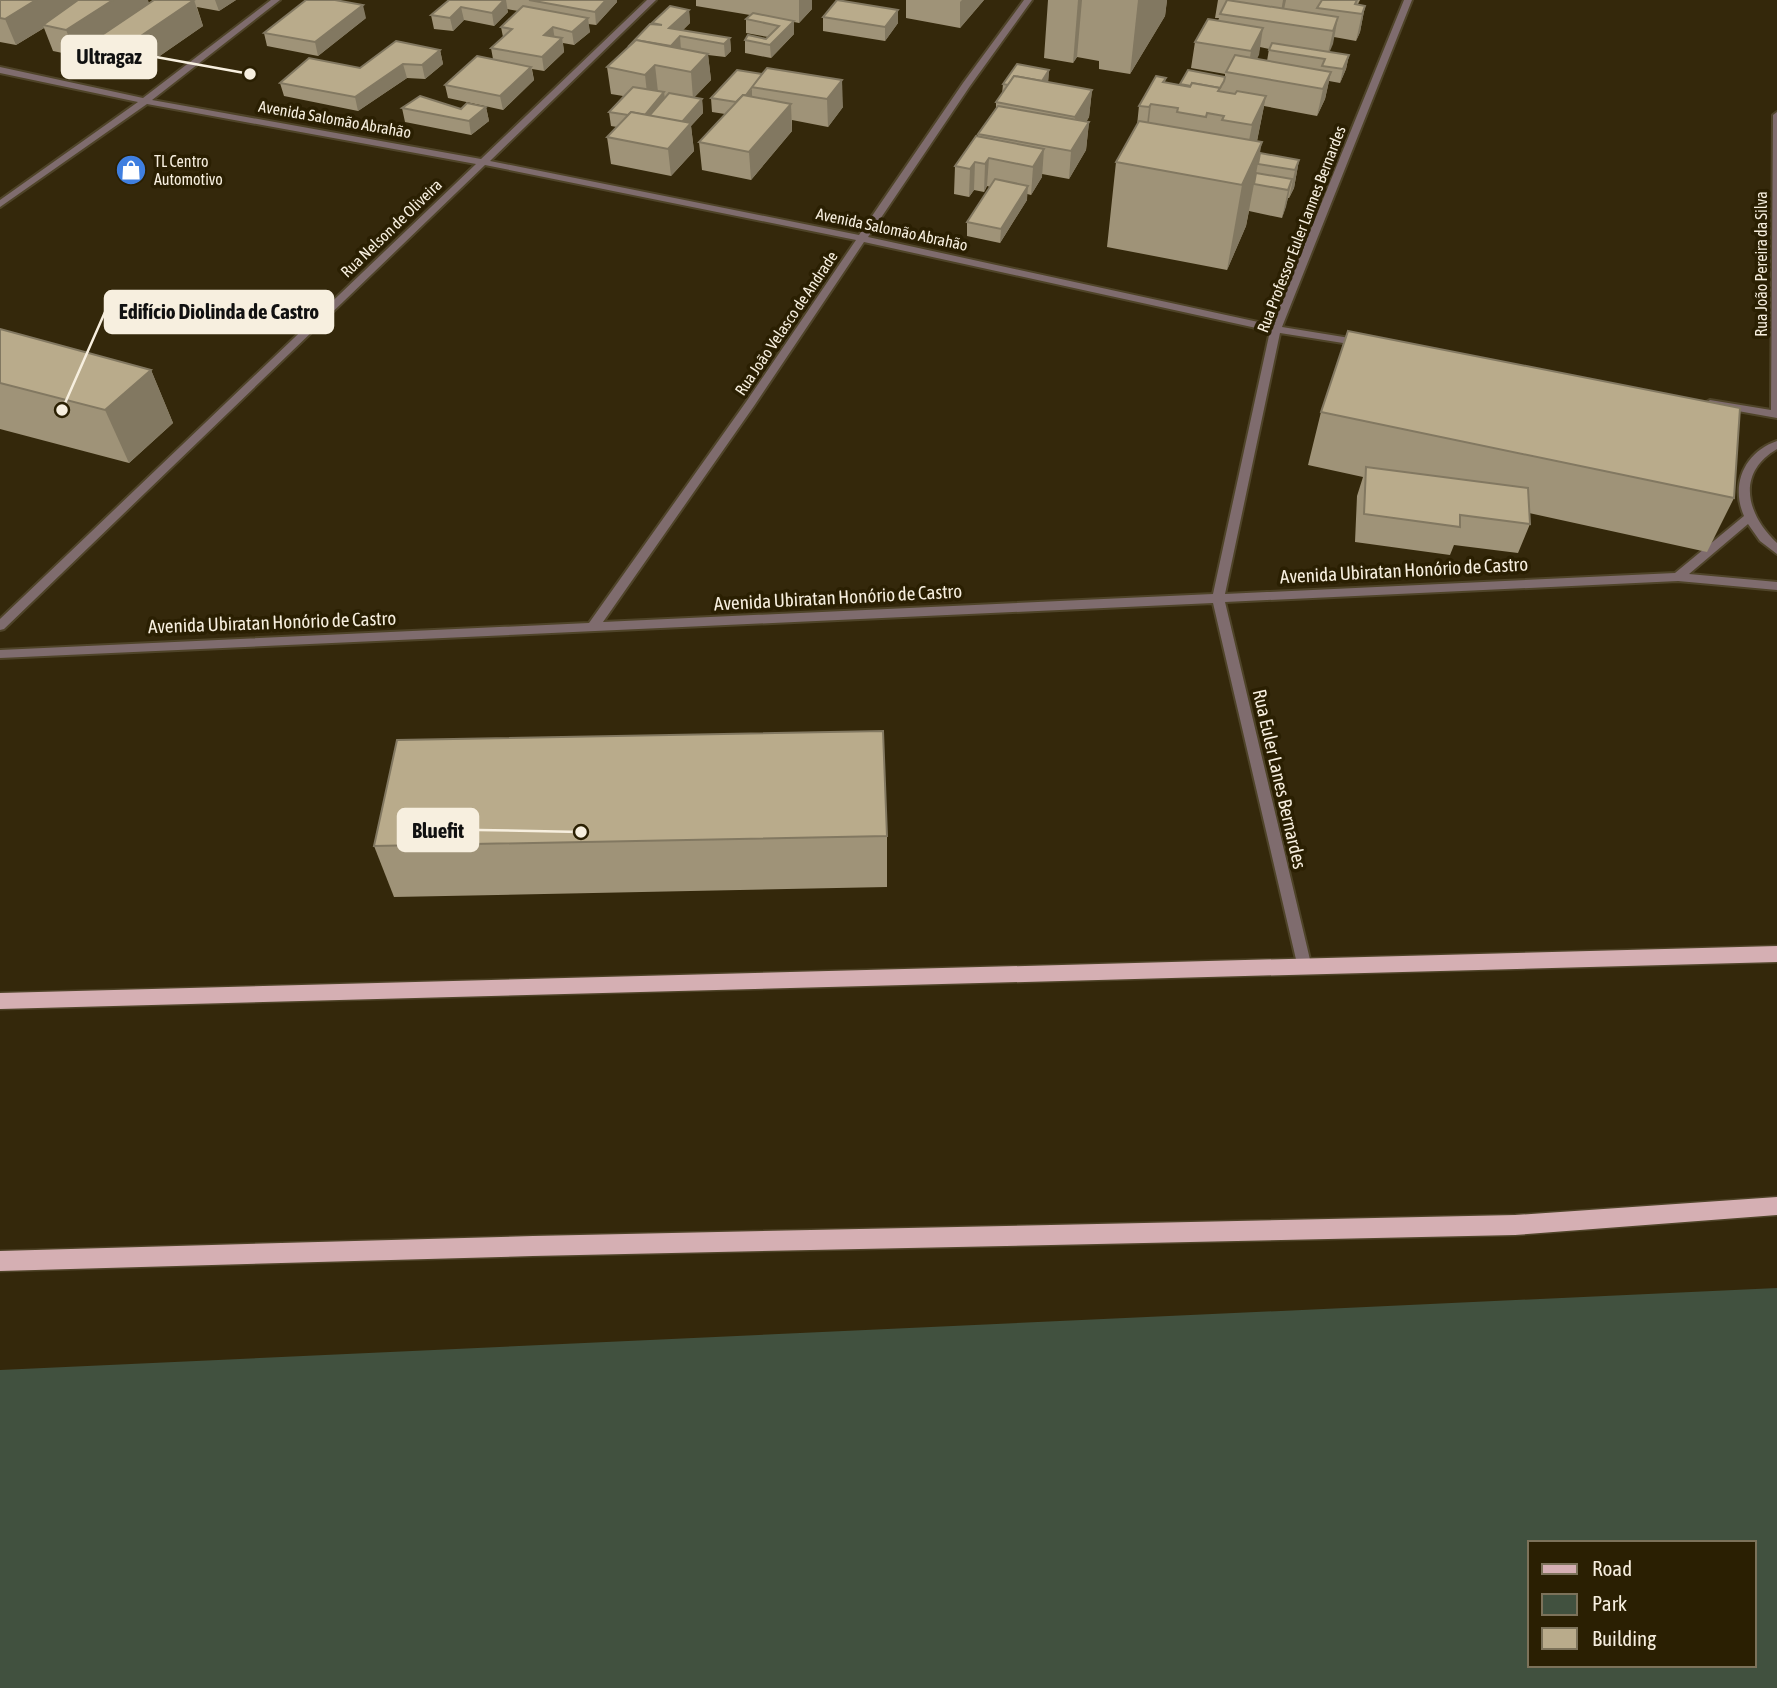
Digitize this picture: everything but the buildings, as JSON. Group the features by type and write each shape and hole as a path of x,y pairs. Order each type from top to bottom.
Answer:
{"main road":[{"path":"0,1001 1777,954"},
{"path":"0,1261 561,1245 1515,1225 1777,1206"}],"street":[{"path":"0,204 145,101 276,0"},
{"name":"Rua Nelson de Oliveira","path":"0,626 652,0"},
{"name":"Rua João Velasco de Andrade","path":"592,628 863,239 966,85 1028,0"},
{"name":"Rua Professor Euler Lannes Bernardes","path":"1218,598 1276,329 1408,0"},
{"name":"Avenida Salomão Abrahão","path":"0,70 145,101 482,162 863,239 1276,329 1371,345"},
{"name":"Rua João Pereira da Silva","path":"1777,115 1777,414"},
{"path":"1695,400 1777,414"},
{"path":"1777,444 1764,449 1748,468 1742,491 1750,517 1777,550"},
{"path":"1678,577 1750,517"},
{"name":"Avenida Ubiratan Honório de Castro","path":"0,653 1678,577 1777,586"},
{"name":"Rua Euler Lanes Bernardes","path":"1218,598 1305,968"}],"green space":[{"path":"1777,1288 1777,1688 0,1688 0,1370"}],"place":[{"name":"Ultragaz","path":"250,74"},
{"name":"TL Centro Automotivo","path":"131,170"},
{"name":"Edifício Diolinda de Castro","path":"62,410"},
{"name":"Bluefit","path":"581,832"}]}
